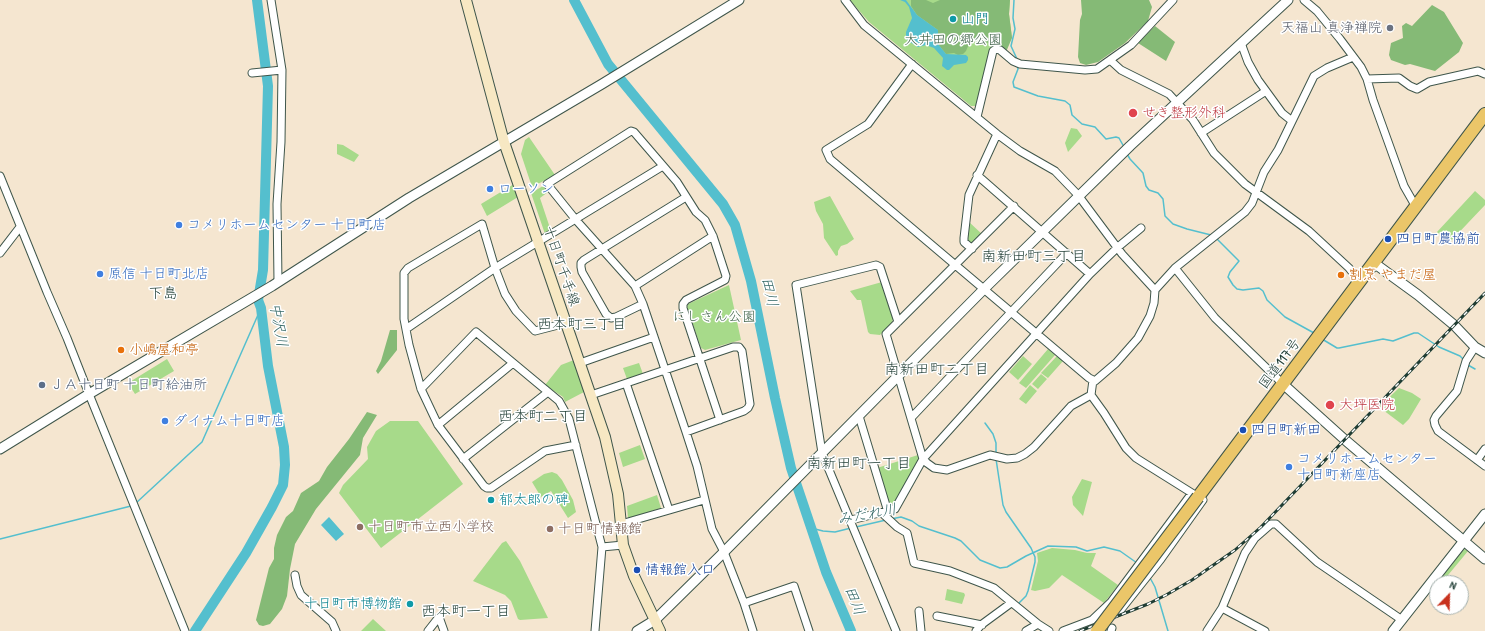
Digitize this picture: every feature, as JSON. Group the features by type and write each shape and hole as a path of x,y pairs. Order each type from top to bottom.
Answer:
{"highway":[{"name":"国道117号","path":"1097,631 1195,495 1284,384 1485,114"}],"main road":[{"name":"十日町千手線","path":"466,0 504,142 591,395 612,465 618,494 623,545 634,576 660,631"}],"street":[{"path":"271,0 280,70 282,136 277,204 275,284"},
{"path":"0,449 89,394 252,298 409,198 631,66 738,0"},
{"path":"845,0 864,25 997,134 1020,152 1051,168 1078,195 1118,248 1156,290"},
{"path":"977,117 993,51 996,49 1000,50 1013,61 1020,64 1086,70 1097,68 1131,45 1173,0"},
{"path":"636,631 655,620 724,552 1078,195 1288,0"},
{"path":"1304,0 1317,11 1361,67 1367,79 1404,186 1416,207"},
{"path":"1241,43 1248,62 1266,91 1282,113 1292,121"},
{"path":"912,64 868,124 826,150 830,159 1092,380 1098,379 1116,363 1138,338 1150,316 1156,290 1175,268 1245,212 1252,203 1264,172 1278,150 1314,76 1327,68 1353,57"},
{"path":"1110,60 1122,70 1169,94 1193,120 1214,153 1245,184 1309,231 1349,268 1360,282"},
{"path":"254,72 280,70"},
{"path":"1367,79 1398,78 1417,89 1429,82 1478,71 1485,74"},
{"path":"1201,133 1266,91"},
{"path":"720,420 683,308 683,304 686,300 725,280 726,276 713,236 705,220 696,212 677,182 664,166 634,132 631,131 547,184 576,220 635,286 643,304 697,466 712,529 724,552 744,603 753,631"},
{"path":"972,249 964,242 969,195 997,134"},
{"path":"406,329 495,268 664,166"},
{"path":"977,175 1090,274"},
{"path":"0,176 186,631"},
{"path":"643,304 611,318 606,314 580,267 581,263 686,197"},
{"path":"1014,206 886,334 923,459 934,468 947,470 990,455 1007,459 1017,458 1034,447 1071,406 1091,395"},
{"path":"566,323 535,331 516,311 505,294 495,268 482,224 408,268 404,273 404,319 421,388 438,425 484,486 491,488 545,451 576,445"},
{"path":"0,253 20,227"},
{"path":"851,520 885,514 895,509 923,459 1090,274 1141,228"},
{"path":"635,286 713,236"},
{"path":"911,418 1067,253"},
{"path":"1374,263 1442,315 1475,347 1485,353"},
{"path":"896,631 822,453 796,285 876,265 880,267 898,322"},
{"path":"1175,268 1215,318 1284,384 1344,439 1485,559"},
{"path":"421,388 476,332 559,401 570,419 602,547 595,631"},
{"path":"580,363 654,337"},
{"path":"591,395 733,347 739,347 742,351 750,404 748,408 744,411 686,432"},
{"path":"1475,347 1466,361 1457,391 1434,420 1438,431 1485,466"},
{"path":"438,425 513,363"},
{"path":"1092,380 1091,395 1126,448 1136,458 1203,500 1120,612"},
{"path":"626,383 670,510"},
{"path":"463,459 548,392"},
{"path":"859,416 885,514 892,523 907,534 914,563 950,571 994,588 1048,631"},
{"path":"1477,460 1485,449"},
{"path":"1063,631 1092,620 1111,602 1195,495"},
{"path":"621,524 704,500"},
{"path":"1393,631 1485,514"},
{"path":"1207,631 1222,608 1245,553 1255,538 1271,524 1276,524 1317,562 1402,620"},
{"path":"602,547 623,545"},
{"path":"295,575 297,586 301,595 332,622 336,631"},
{"path":"1127,580 1139,588"},
{"path":"744,603 794,586 810,631"},
{"path":"976,631 1011,603"},
{"path":"1222,608 1265,631"},
{"path":"919,611 921,631"},
{"path":"937,616 982,625"},
{"path":"428,631 439,617 444,631"},
{"path":"1026,631 1038,624"}],"green space":[{"name":"大井田の郷公園","path":"850,0 1010,0 1009,14 1012,38 998,46 977,106 971,106 869,22"},
{"path":"911,0 926,0 933,3 940,0 1010,0 1009,14 1012,38 1006,52 998,46 975,39 969,44 963,54 946,54 938,44 938,30 917,15 911,6"},
{"path":"1081,0 1149,0 1152,7 1148,21 1125,43 1098,62 1086,65 1080,63 1078,57 1080,20 1082,14"},
{"path":"1432,5 1444,12 1463,43 1459,52 1435,71 1410,64 1405,65 1391,60 1389,55 1391,43 1403,38 1402,26 1406,23 1412,26"},
{"path":"1155,26 1175,42 1166,61 1138,43"},
{"path":"1071,128 1077,129 1082,136 1068,152 1065,143"},
{"path":"529,137 555,175 532,187 521,154 525,140"},
{"path":"337,144 343,145 359,155 354,162 337,154"},
{"path":"514,184 518,197 487,216 481,204"},
{"path":"543,186 548,192 540,198 551,231 545,234 531,193"},
{"path":"1475,191 1485,200 1485,205 1449,243 1437,232"},
{"path":"830,196 854,239 841,246 838,251 838,255 836,256 824,238 823,224 816,211 814,202"},
{"path":"968,221 983,235 973,244 966,241"},
{"path":"882,282 893,319 880,335 870,334 868,332 861,300 857,300 850,291"},
{"name":"にしさん公園","path":"729,285 741,340 705,350 701,348 687,307 688,304"},
{"path":"390,330 397,330 397,350 378,374 376,371 381,361"},
{"path":"1048,349 1055,355 1026,388 1019,383"},
{"path":"1023,356 1032,364 1018,380 1009,372"},
{"path":"1057,356 1063,361 1048,378 1041,373"},
{"path":"167,359 174,371 135,394 128,383"},
{"path":"574,360 584,392 565,402 563,397 545,385 561,365"},
{"path":"639,363 643,374 627,379 623,368"},
{"path":"1041,374 1047,379 1038,389 1032,384"},
{"path":"1030,385 1037,391 1026,404 1019,399"},
{"path":"1399,388 1412,393 1421,399 1409,419 1403,425 1379,407"},
{"path":"367,412 377,415 363,438 360,455 316,509 295,544 287,596 282,609 270,624 263,626 259,625 256,620 269,568 274,559 274,548 277,535 286,517 293,511 301,493 319,481 327,467 349,439"},
{"path":"390,421 418,421 463,484 381,548 339,493 343,485 368,459 367,447 376,431"},
{"path":"640,445 645,459 623,467 619,453"},
{"path":"918,455 920,458 893,505 888,506 877,468"},
{"path":"552,472 557,474 562,480 573,500 576,512 568,518 551,491 541,497 532,482 544,474"},
{"path":"1082,479 1092,482 1083,516 1073,505 1072,497"},
{"path":"657,495 661,508 628,519 627,506"},
{"path":"506,541 520,561 548,618 520,620 518,619 511,601 505,595 473,581 502,543"},
{"path":"1052,548 1096,553 1091,566 1118,585 1104,603 1062,575 1049,588 1035,591 1031,590 1038,561 1037,553"},
{"path":"1464,549 1468,551 1448,575 1443,575"},
{"path":"947,589 964,593 965,595 962,604 945,600"},
{"path":"373,619 386,631 361,631"}],"water":[{"path":"900,0 906,0 917,15 938,30 938,44 946,54 966,55 968,60 966,63 954,65 947,70 942,66 943,58 934,48 926,45 918,47 908,41 906,38 906,32 912,18 909,7 905,2"},
{"path":"329,517 344,534 336,541 321,525"}],"waterway":[{"name":"中沢川","path":"195,631 246,553 272,507 283,485 285,465 284,447 268,366 261,308 258,300 263,270 268,86 257,0"},
{"name":"田川","path":"574,0 608,64 723,204 735,225 751,281 791,468 826,572 851,631"},
{"path":"1014,0 1013,18 1015,29 1011,46 1017,59"},
{"path":"1017,65 1018,69 1013,82 1014,87 1038,96 1065,101 1070,105 1072,115 1082,124 1095,127 1106,139 1116,137 1119,138 1124,147"},
{"path":"1127,154 1143,173 1146,186 1149,190 1158,193 1163,199 1165,216 1173,224 1211,235"},
{"path":"1216,238 1239,261 1228,277 1237,289 1243,290 1259,288 1263,291 1267,300 1285,317 1314,333"},
{"path":"136,503 202,442 261,308"},
{"path":"1322,339 1339,348 1383,339 1393,341 1414,333 1418,333 1439,347 1460,356 1464,360"},
{"path":"1468,365 1475,369"},
{"path":"985,423 993,434 996,443 996,453"},
{"path":"996,459 1003,505 1006,512 1031,548 1035,557 1028,591 1026,596 1019,603"},
{"path":"0,539 131,506"},
{"name":"みだれ川","path":"891,519 901,517 912,521 919,526 955,538 961,541 980,560 1000,568 1007,567 1048,546 1076,547 1087,551 1104,547 1120,551 1137,563"},
{"name":"みだれ川","path":"856,527 886,520"},
{"name":"みだれ川","path":"811,528 835,532 851,528"},
{"name":"みだれ川","path":"1149,576 1155,587 1168,631"}],"railway":[{"path":"1080,631 1148,604 1166,595 1192,580 1235,550 1261,527 1485,293"}],"place":[{"name":"山門","path":"953,19"},
{"name":"天福山 真浄禅院","path":"1390,28"},
{"name":"せき整形外科","path":"1133,113"},
{"name":"ローソン","path":"490,189"},
{"name":"コメリホームセンター 十日町店","path":"179,225"},
{"name":"四日町農協前","path":"1388,239"},
{"name":"原信 十日町北店","path":"100,274"},
{"name":"割烹 やまだ屋","path":"1341,275"},
{"name":"小嶋屋和亭","path":"121,350"},
{"name":"ＪＡ十日町 十日町給油所","path":"42,385"},
{"name":"大坪医院","path":"1330,405"},
{"name":"ダイナム十日町店","path":"165,421"},
{"name":"四日町新田","path":"1243,430"},
{"name":"コメリホームセンター 十日町新座店","path":"1289,467"},
{"name":"郁太郎の碑","path":"491,500"},
{"name":"十日町市立西小学校","path":"360,527"},
{"name":"十日町情報館","path":"550,529"},
{"name":"情報館入口","path":"637,570"},
{"name":"十日町市博物館","path":"410,604"}],"district":[{"name":"南新田町三丁目","path":"1034,257"},
{"name":"下島","path":"163,294"},
{"name":"西本町三丁目","path":"582,325"},
{"name":"南新田町二丁目","path":"937,370"},
{"name":"西本町二丁目","path":"543,417"},
{"name":"南新田町一丁目","path":"859,464"},
{"name":"西本町一丁目","path":"466,612"}]}
